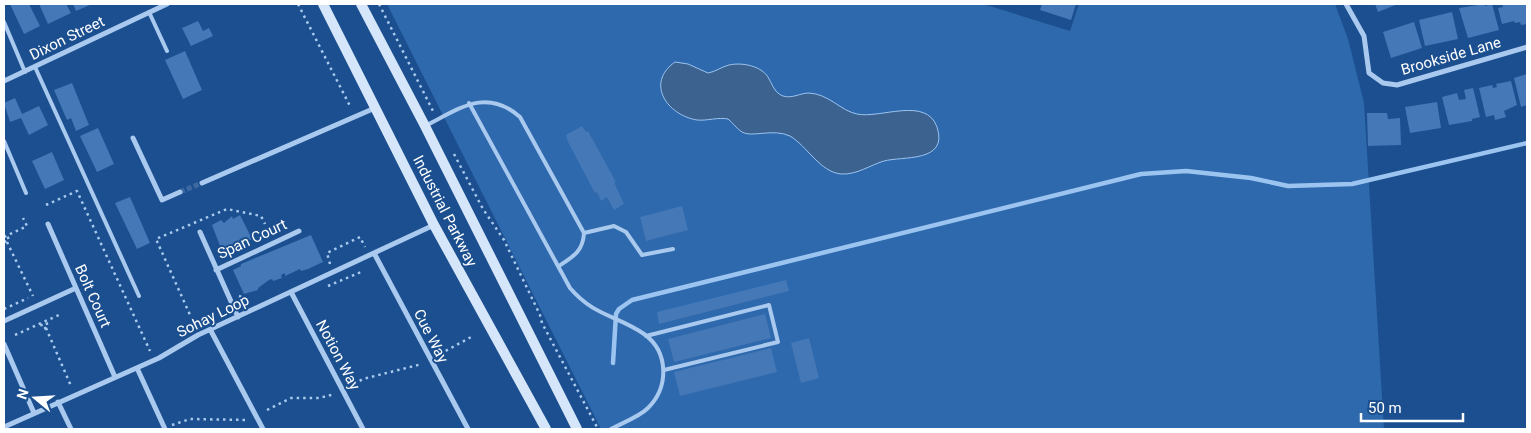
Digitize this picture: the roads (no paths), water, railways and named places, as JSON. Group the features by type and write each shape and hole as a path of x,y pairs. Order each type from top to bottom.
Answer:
{"main road":[{"name":"Industrial Parkway","path":"323,4 434,225 546,429"},
{"name":"Industrial Parkway","path":"361,4 425,126 577,429"}],"street":[{"name":"Dixon Street","path":"4,81 167,4"},
{"name":"Brookside Lane","path":"1346,4 1364,36 1369,73 1383,83 1397,85 1527,48"},
{"path":"202,183 376,108"},
{"path":"133,138 162,200 180,192"},
{"name":"Bolt Court","path":"48,224 114,377"},
{"name":"Sohay Loop","path":"4,427 137,368 170,352 198,335 211,331 434,225"},
{"name":"Span Court","path":"216,270 299,231"},
{"name":"Span Court","path":"200,232 238,317"},
{"name":"Cue Way","path":"374,253 468,429"},
{"path":"4,321 76,288"},
{"name":"Notion Way","path":"291,292 363,429"},
{"path":"211,331 263,429"},
{"path":"4,344 34,413"},
{"path":"137,368 165,429"},
{"path":"58,402 71,429"}],"lane":[{"path":"149,12 167,51"},
{"path":"4,22 25,72"},
{"path":"35,67 139,296"},
{"path":"425,126 469,103 493,102 507,106 520,117 584,233 583,245 576,255 559,266"},
{"path":"469,103 570,288 582,302 600,314 635,328 646,336 660,354 664,370 661,390 648,409 611,429"},
{"path":"4,141 26,193"},
{"path":"584,233 607,226 614,226 626,232 642,255 673,249"},
{"path":"646,336 769,305 778,342 664,370"}],"waterway":[{"path":"613,363 616,314 619,309 632,300 1141,174 1186,171 1251,178 1288,186 1352,184 1527,143"}],"tunnel":[{"path":"180,192 202,183"}]}
